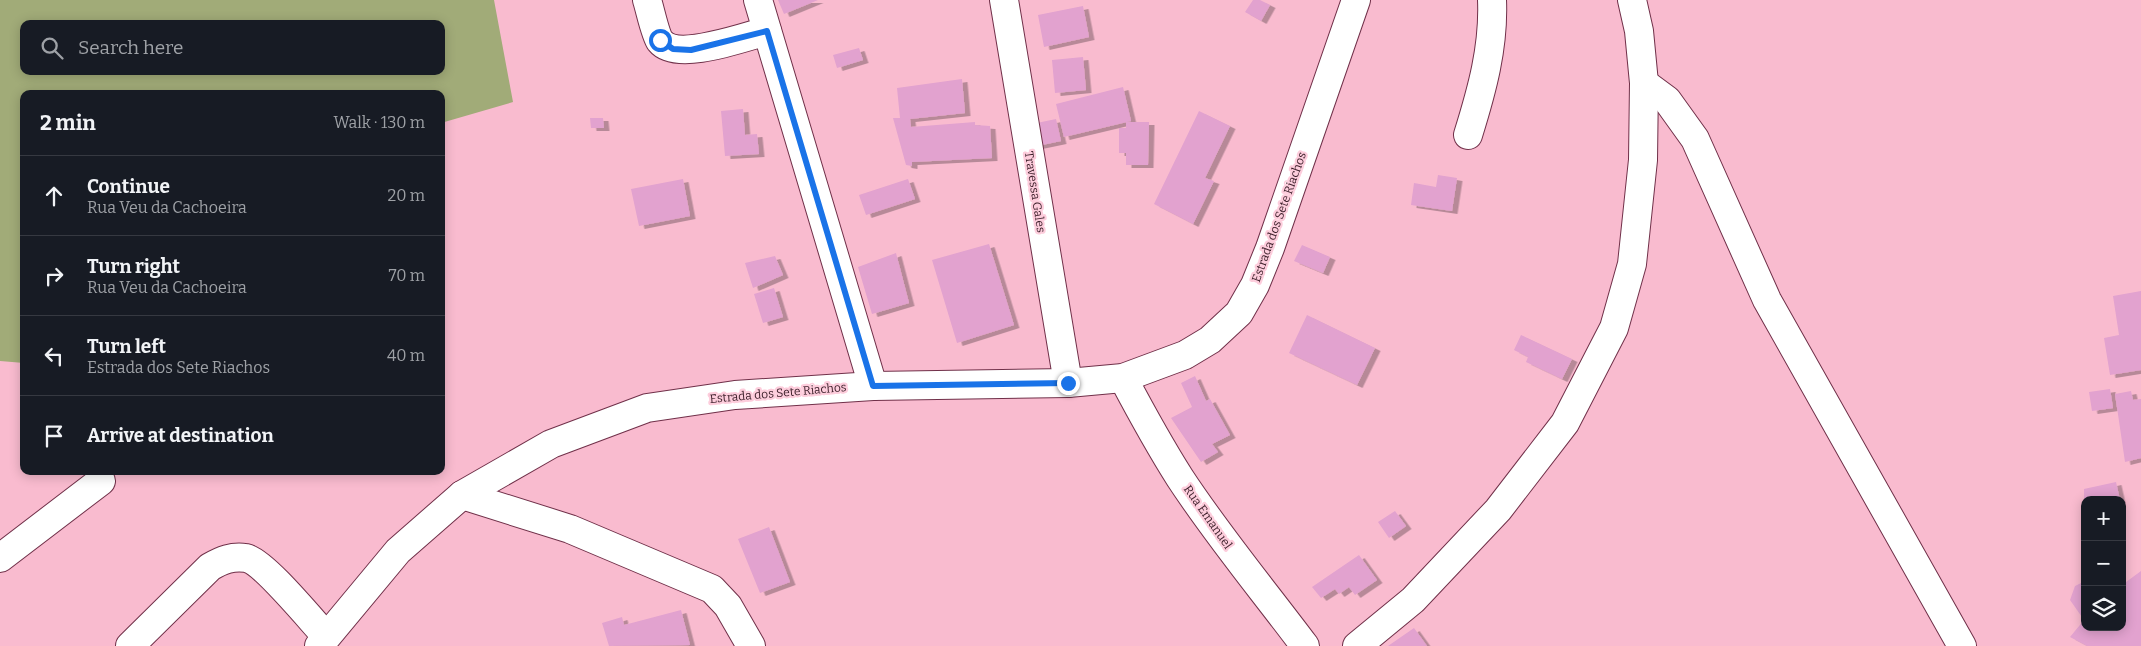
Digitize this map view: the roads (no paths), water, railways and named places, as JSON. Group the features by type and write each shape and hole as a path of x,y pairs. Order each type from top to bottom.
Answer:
{"street":[{"path":"647,0 660,40 673,49 691,50 767,31"},
{"path":"758,0 873,386"},
{"name":"Travessa Gales","path":"1004,0 1068,383"},
{"name":"Estrada dos Sete Riachos","path":"322,641 398,551 462,495 551,444 647,408 735,395 873,386 1068,383 1123,378 1185,354 1210,340 1239,313 1255,285 1270,248 1356,0"},
{"path":"1468,135 1487,72 1493,18 1492,0"},
{"path":"1357,646 1413,600 1498,510 1565,423 1614,328 1632,264 1643,160 1644,83 1639,31 1632,0"},
{"path":"1644,83 1667,100 1695,139 1767,300 1962,646"},
{"name":"Rua Emanuel","path":"1123,378 1152,433 1181,479 1218,532 1305,646"},
{"path":"0,558 101,481"},
{"path":"462,495 570,529 712,589 728,606 751,646"},
{"path":"130,646 210,567 224,559 248,558 270,575 322,641"}]}
